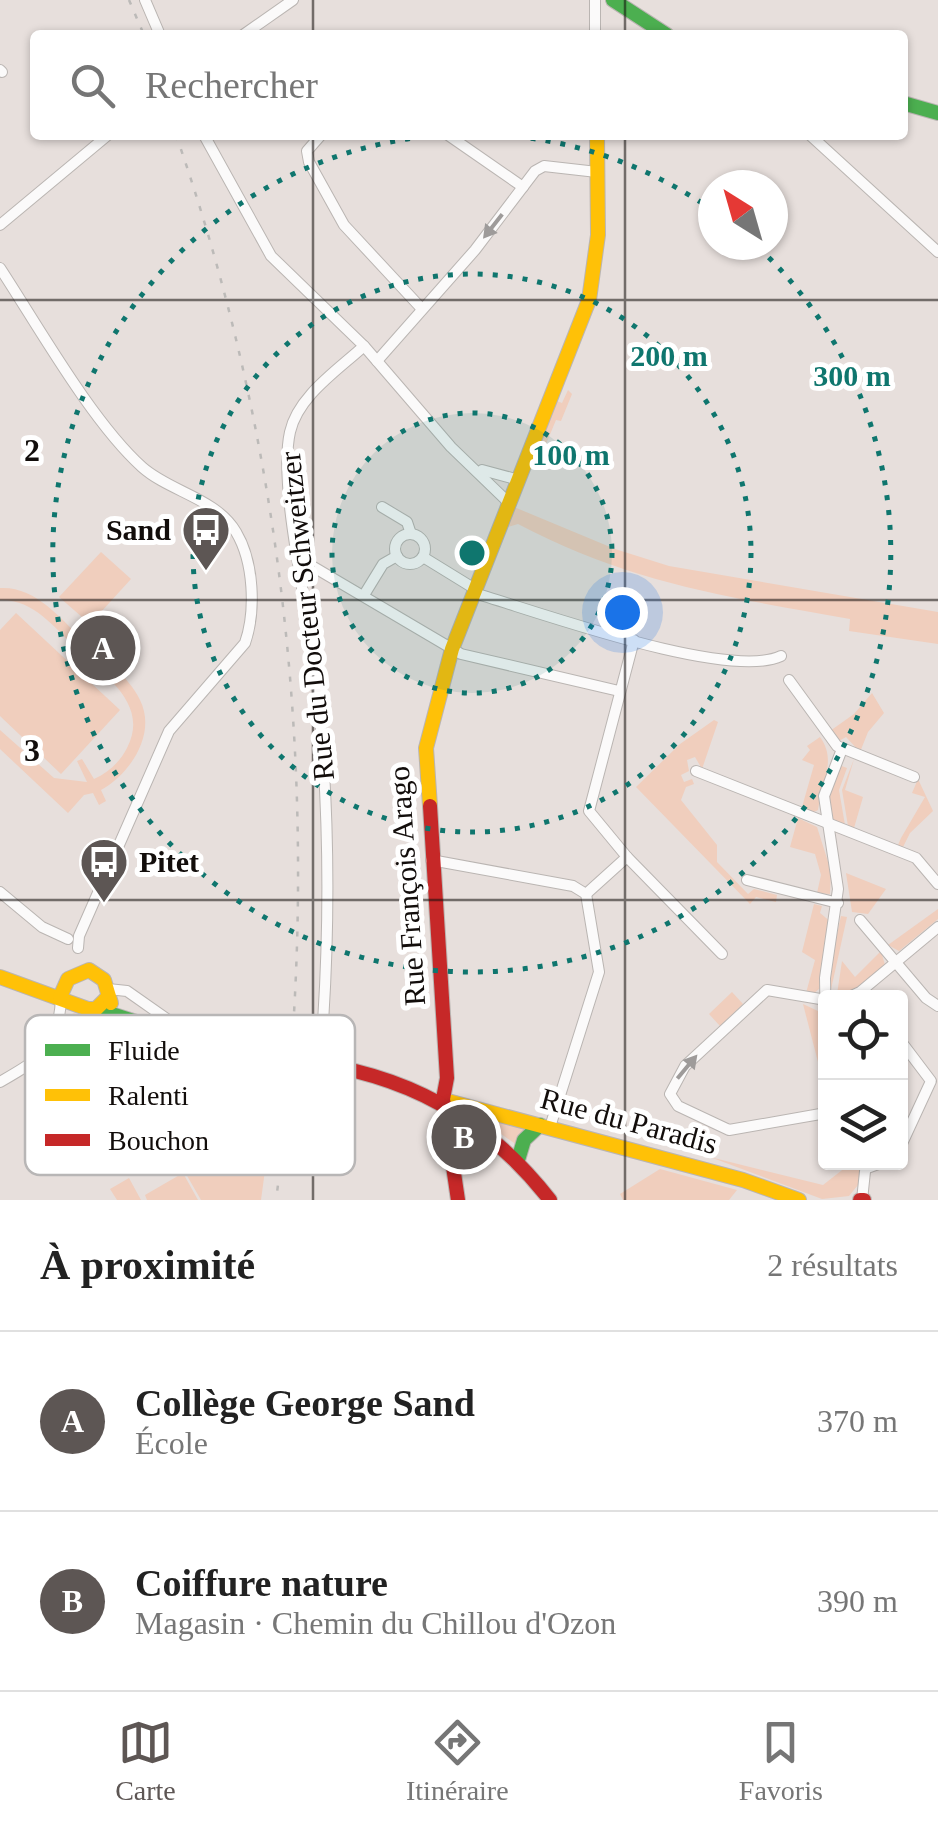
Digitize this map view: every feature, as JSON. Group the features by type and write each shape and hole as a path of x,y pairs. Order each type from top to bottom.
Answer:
{"street":[{"path":"145,0 158,30"},
{"path":"250,30 292,0"},
{"path":"595,0 595,30"},
{"path":"613,0 658,30"},
{"path":"908,105 938,112"},
{"path":"0,224 102,140"},
{"path":"207,140 271,256 364,346 463,458 514,492"},
{"path":"316,140 307,150 310,162 344,225 422,309"},
{"path":"455,140 523,187"},
{"name":"Rue François Arago","path":"458,1200 444,1100 446,1063 426,748 452,649 589,300 597,260 596,140"},
{"path":"815,140 938,252"},
{"path":"376,361 544,166 597,172"},
{"path":"0,268 75,382 136,461 232,526 242,544 251,597 251,626 245,643 168,731 74,943 58,1015"},
{"name":"Rue du Docteur Schweitzer","path":"323,1015 328,920 326,818 315,669 289,441 296,416 364,346"},
{"path":"463,458 514,492"},
{"path":"382,507 407,522 411,534 422,541 423,557"},
{"path":"397,556 399,539 411,534"},
{"path":"364,595 383,564 397,556"},
{"path":"397,556 410,564 423,557"},
{"path":"423,557 475,591 634,640 763,664 781,656"},
{"path":"300,559 452,649 619,691"},
{"path":"634,640 589,811 627,857 722,954"},
{"path":"789,680 831,742 914,777"},
{"path":"825,990 838,902 825,822 827,778 842,749"},
{"path":"696,772 916,858 938,884"},
{"path":"586,894 627,857"},
{"path":"431,860 573,886 586,894 599,972 545,1126 524,1140 518,1160"},
{"path":"747,880 838,902"},
{"path":"0,892 42,927 74,943"},
{"path":"860,920 926,998 938,1006"},
{"path":"868,990 938,927"},
{"path":"66,992 101,976 104,998 121,1015"},
{"path":"0,977 104,998 127,991 161,1015"},
{"path":"818,999 767,990 686,1066 670,1094 678,1106 729,1130 818,1113"},
{"path":"908,1051 931,1081 908,1131"},
{"path":"0,1082 25,1067"},
{"path":"355,1069 382,1074 444,1100 518,1160 550,1200"},
{"name":"Rue du Paradis","path":"444,1100 743,1180 799,1200"},
{"path":"862,1200 866,1170"}],"shaded area":[{"path":"568,390 572,394 561,421 556,420 536,468 531,466 557,401 562,403"},
{"path":"514,507 615,549 669,566 938,612 938,644 849,631 850,619 720,595 640,574 600,561 518,524 505,528"},
{"path":"101,552 131,579 90,624 59,597"},
{"path":"0,588 24,592 46,604 122,675 140,700 145,726 138,752 122,774 101,790 106,801 99,805 93,793 84,795 68,813 0,749 0,730 54,778 87,782 77,761 82,759 94,779 113,766 127,748 133,732 128,704 111,680 42,616 23,604 0,600"},
{"path":"16,613 120,710 61,774 0,716 0,630"},
{"path":"872,693 884,713 868,732 860,752 846,737 839,741 830,731 854,714"},
{"path":"714,720 718,722 702,769 695,757 687,760 689,771 681,775 684,782 692,779 694,784 686,787 681,800 717,845 717,862 748,894 754,889 777,895 776,902 756,897 750,904 636,787 680,744"},
{"path":"820,737 828,763 818,810 812,813 802,807 814,765 802,760 810,750 807,746"},
{"path":"854,759 845,790 863,797 854,828 848,826 842,790"},
{"path":"839,765 847,768 839,790 845,825 832,820 829,792"},
{"path":"918,779 933,811 910,833 903,847 898,845 901,838 925,797 912,793"},
{"path":"798,818 817,827 831,871 830,894 817,893 821,875 815,854 790,847"},
{"path":"846,873 886,889 868,914 852,912"},
{"path":"814,904 822,906 820,913 831,922 819,989 813,994 806,993 815,960 802,952"},
{"path":"938,909 938,919 899,951 888,945"},
{"path":"841,916 847,917 830,990 831,961"},
{"path":"881,951 885,965 855,989 838,990 842,961 855,977"},
{"path":"732,992 743,1004 720,1026 709,1014"},
{"path":"803,1004 818,1011 818,1062"},
{"path":"495,1120 525,1129 517,1145 491,1127"},
{"path":"710,1157 823,1185 842,1170 860,1170 858,1185 849,1196 822,1199"},
{"path":"660,1169 737,1190 729,1200 623,1200 620,1194"},
{"path":"184,1175 198,1200 147,1200 145,1195"},
{"path":"187,1175 264,1175 261,1200 201,1200"},
{"path":"129,1178 141,1200 117,1200 110,1189"}],"railway":[{"path":"129,0 142,30"},
{"path":"178,140 216,264 249,395 273,528 289,662 297,796 293,1015"},
{"path":"276,1200 279,1175"}],"traffic: fast":[{"path":"613,0 659,30"},
{"path":"908,104 938,113"},
{"path":"96,1009 115,1015"},
{"path":"518,1160 524,1140 540,1125"}],"traffic: slow":[{"path":"430,806 426,748 452,649 589,300 598,235 597,140"},
{"path":"60,997 68,979 89,970 104,980 111,1003"},
{"path":"0,977 88,1009 96,1009 108,997"},
{"path":"444,1100 743,1180 799,1200"}],"traffic: jam":[{"path":"430,806 447,1078 443,1099 458,1200"},
{"path":"355,1071 408,1088 470,1122 525,1170 550,1200"}],"place":[{"name":"Sand","path":"206,572"},
{"name":"Collège George Sand","path":"103,648"},
{"name":"Pitet","path":"104,904"},
{"name":"Coiffure nature","path":"464,1137"}]}
